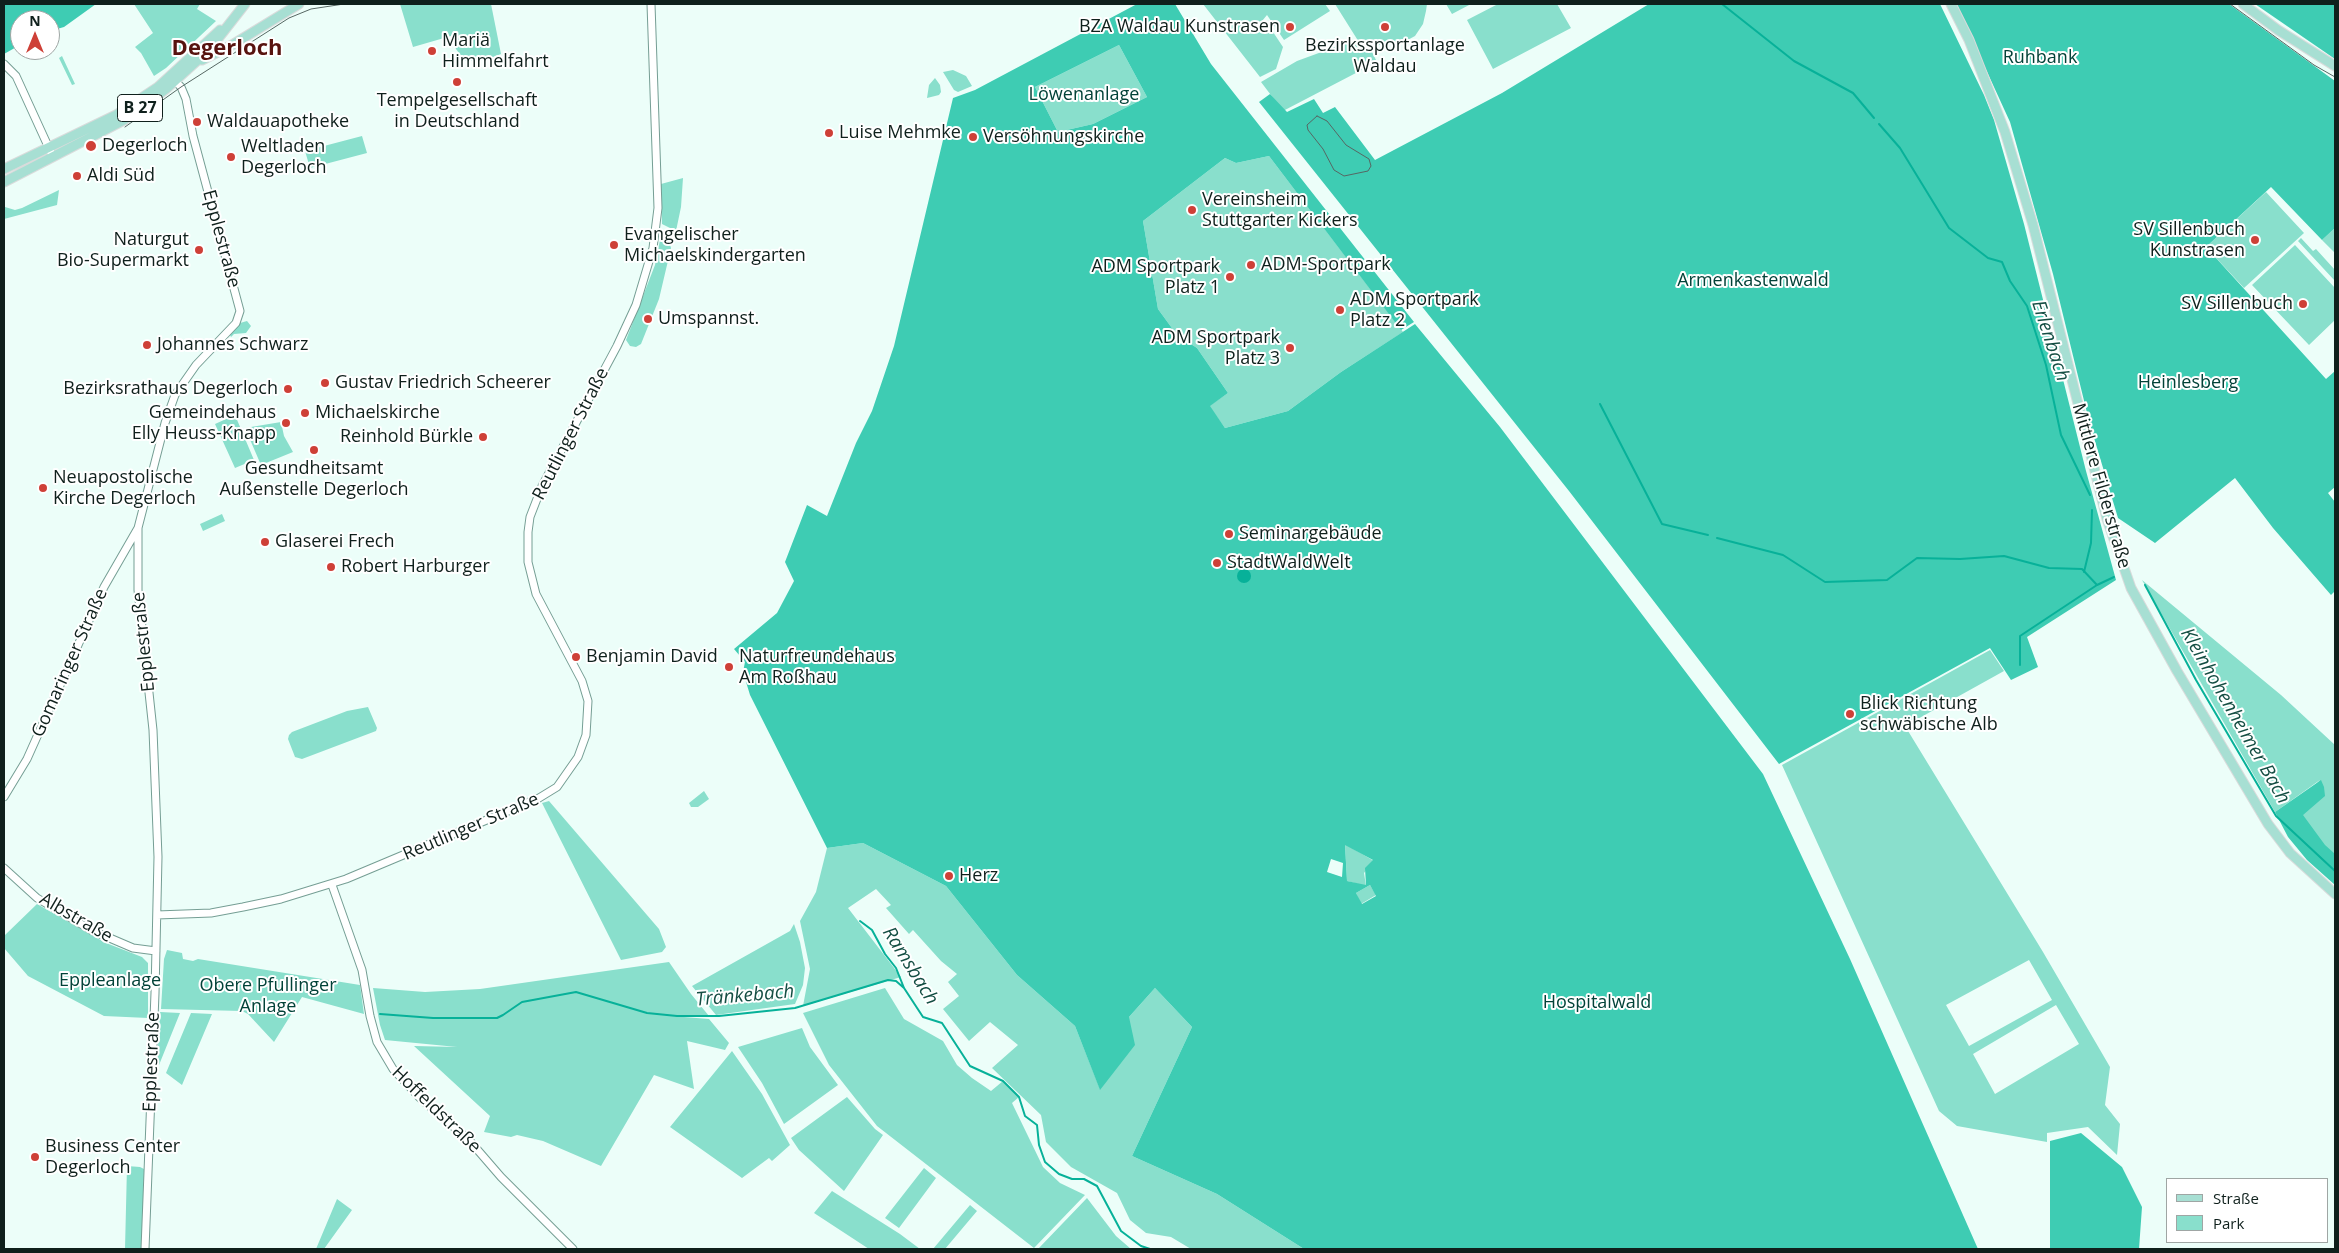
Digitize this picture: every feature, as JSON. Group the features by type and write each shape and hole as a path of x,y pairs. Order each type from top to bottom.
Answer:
{"main road":[{"name":"B 27","path":"4,169 116,115 173,79 209,50 245,4"},
{"path":"194,64 228,47 299,4"},
{"name":"Mittlere Filderstraße","path":"1951,4 1970,40 2005,132 2033,225 2107,519 2131,588 2182,679 2268,824 2290,853 2335,894"},
{"path":"2243,4 2278,30 2335,66"},
{"name":"B 27","path":"4,182 124,120 173,79 197,52 232,20"},
{"path":"223,34 228,47"},
{"path":"197,52 228,47"}],"street":[{"name":"Reutlinger Straße","path":"157,915 211,913 281,899 332,885 550,792 564,778 583,746 588,723 586,691 536,594 528,562 528,532 530,517 542,486 617,346 636,305 653,248 658,208 651,4"},
{"path":"5,65 16,76 53,157"},
{"name":"Epplestraße","path":"145,1249 158,857 153,730 138,590 138,528 165,422 175,396 196,364 230,331 239,317 237,295 194,136 186,99 173,79"},
{"name":"Gomaringer Straße","path":"4,798 27,759 104,587 138,528"},
{"name":"Albstraße","path":"4,868 37,898 91,930 132,948 156,951"},
{"name":"Hoffeldstraße","path":"332,885 362,970 370,1016 377,1042 392,1069 419,1097 462,1133 501,1177 573,1249"}],"green space":[{"path":"4,4 96,4 60,28 60,10 10,10 10,51 4,54"},
{"path":"134,4 200,4 197,9 216,21 166,68 154,76 141,53 135,47 153,33"},
{"path":"400,4 491,4 501,54 485,60 465,61 456,49 451,36 413,47"},
{"name":"Hospitalwald","path":"1137,4 1175,4 1211,64 1414,322 1401,330 1269,156 1236,163 1225,158 1143,221 1158,309 1177,335 1197,348 1228,393 1210,406 1225,428 1288,411 1341,372 1415,324 1500,427 1763,774 1850,959 1978,1249 1304,1249 1217,1194 1132,1156 1192,1027 1155,988 1129,1017 1135,1045 1100,1090 1075,1026 1017,975 946,886 863,843 827,848 750,695 743,672 745,662 734,649 777,613 794,581 785,562 807,505 827,516 856,443 872,411 894,346 953,98 975,90","holes":["1119,45 1147,97 1093,124 1058,132 1035,87","1345,845 1373,860 1365,868 1366,885 1347,881","1331,859 1343,863 1342,877 1327,872","1370,885 1376,896 1362,904 1356,893"]},
{"path":"1203,4 1325,4 1330,11 1284,40 1267,15 1262,21 1266,27 1262,29 1264,33 1273,32 1283,47 1276,69 1260,77"},
{"path":"1335,4 1427,4 1423,24 1415,36 1402,43 1381,44 1371,50 1377,62 1283,111 1261,82 1297,61 1357,39"},
{"path":"1446,4 1471,4 1452,14"},
{"path":"1498,4 1557,4 1571,28 1493,69 1467,20"},
{"name":"Armenkastenwald","path":"1649,4 1940,4 1994,120 2024,224 2086,471 2116,580 2027,637 2038,667 2011,680 1990,648 1779,764 1569,491 1259,102 1270,94 1287,112 1314,99 1323,113 1335,107 1375,160 1502,93"},
{"name":"Heinlesberg","path":"1956,4 2229,4 2335,81 2335,228 2322,240 2271,187 2206,247 2326,379 2335,371 2335,487 2328,493 2335,502 2335,591 2331,595 2273,528 2235,478 2155,543 2118,518 2089,421 2053,274 2010,122"},
{"path":"2255,4 2335,4 2335,59"},
{"name":"Löwenanlage","path":"1119,45 1147,97 1093,124 1058,132 1035,87"},
{"path":"62,56 75,84 72,85 60,57"},
{"path":"953,70 966,76 972,86 958,92 954,90 943,72"},
{"path":"935,78 940,85 941,92 939,95 927,98 929,85"},
{"path":"362,136 367,153 310,168 305,151"},
{"name":"ADM-Sportpark","path":"1269,156 1403,332 1341,372 1288,411 1225,428 1209,406 1228,393 1197,348 1177,335 1158,309 1143,221 1225,158 1236,163"},
{"path":"683,178 681,207 676,231 662,224 661,184"},
{"path":"59,190 57,205 4,219 5,207 15,210 22,208"},
{"name":"SV Sillenbuch Kunstrasen","path":"2266,192 2304,233 2244,288 2206,247"},
{"path":"2335,228 2335,253 2322,240"},
{"path":"661,235 668,238 671,248 659,299 641,344 636,347 630,346 626,340 655,265"},
{"path":"2301,238 2313,251 2316,249 2335,270 2335,281 2298,241"},
{"name":"SV Sillenbuch","path":"2295,245 2335,288 2335,320 2309,345 2252,285"},
{"path":"247,321 251,326 246,333 234,334 231,337 230,335 240,323"},
{"path":"235,415 254,460 235,468 215,424"},
{"path":"281,422 284,436 293,452 261,465 245,428"},
{"path":"222,514 225,521 203,531 200,524"},
{"path":"2142,580 2281,695 2335,745 2335,884 2282,821 2320,780 2275,812"},
{"path":"1990,650 2004,671 1905,726 2043,952 2110,1067 2105,1105 2120,1124 2117,1155 2088,1127 2047,1133 2047,1142 1957,1126 1939,1111 1782,765","holes":["2029,960 2052,1000 1969,1046 1946,1005","2056,1005 2079,1044 1995,1094 1973,1054"]},
{"path":"368,707 377,728 376,731 302,759 295,757 288,739 292,732 347,711"},
{"path":"2321,780 2325,796 2303,815 2325,845 2335,854 2335,885 2307,860 2288,837 2275,812"},
{"path":"704,791 709,799 698,807 691,807 689,803"},
{"path":"549,801 659,929 666,947 662,952 621,960 542,803"},
{"path":"863,843 946,886 1017,975 1075,1026 1100,1089 1129,1017 1155,988 1192,1027 1132,1156 1217,1194 1304,1249 1191,1249 1171,1237 1146,1233 1130,1220 1117,1193 1071,1167 1046,1142 1041,1115 992,1068 1018,1045 990,1022 969,1041 943,1009 959,996 948,982 957,974 941,961 913,930 909,934 886,908 891,905 876,889 848,908 901,977 803,1006 810,969 800,921 816,892 827,848"},
{"path":"1345,844 1374,861 1364,873 1366,886 1347,881"},
{"path":"1370,885 1376,895 1361,904 1356,893"},
{"name":"Eppleanlage","path":"37,904 106,943 142,957 148,963 148,1018 104,1016 28,976 4,948 4,936"},
{"path":"794,924 805,968 803,985 795,1004 716,1015 692,986 790,931"},
{"name":"Obere Pfullinger Anlage","path":"167,950 182,953 183,959 193,961 198,959 360,985 364,1014 302,997 274,1042 248,1014 242,1011 161,1009 164,959"},
{"path":"669,962 709,1016 684,1017 709,1019 729,1043 725,1050 687,1041 694,1089 654,1075 601,1166 543,1141 517,1135 511,1137 484,1132 490,1116 414,1046 457,1047 385,1040 373,988 425,992 480,989"},
{"path":"885,988 904,1019 943,1041 957,1065 972,1078 991,1091 1003,1081 1019,1097 1012,1103 1043,1167 1060,1183 1085,1195 1034,1248 877,1126 829,1065 803,1013"},
{"path":"160,1012 180,1013 159,1065 157,1063"},
{"path":"191,1013 212,1014 182,1085 166,1073"},
{"path":"802,1028 810,1047 838,1085 784,1124 762,1083 738,1047"},
{"path":"732,1051 762,1094 790,1145 772,1161 769,1158 742,1178 670,1127"},
{"path":"847,1097 875,1129 883,1135 844,1191 799,1150 791,1138"},
{"path":"2081,1133 2122,1167 2142,1207 2139,1249 2050,1249 2050,1141"},
{"path":"127,1166 144,1169 142,1249 125,1249"},
{"path":"924,1168 936,1178 899,1228 885,1218"},
{"path":"832,1191 900,1234 920,1249 869,1249 814,1213"},
{"path":"1087,1198 1116,1236 1131,1249 1038,1249"},
{"path":"337,1199 352,1210 324,1249 316,1249"},
{"path":"970,1205 977,1211 945,1249 933,1249"}],"shaded area":[{"path":"1244,569 1249,571 1251,576 1249,581 1244,583 1239,581 1237,576 1239,571"}],"waterway":[{"name":"Erlenbach","path":"1722,4 1794,61 1853,93 1874,118"},
{"name":"Erlenbach","path":"1879,124 1900,148 1949,228 1988,258 2002,262 2010,281 2027,306 2046,365 2061,435 2090,495"},
{"name":"Kleinhohenheimer Bach","path":"1600,404 1662,524 1708,535"},
{"path":"2084,572 2091,543 2092,510"},
{"name":"Kleinhohenheimer Bach","path":"1717,538 1783,555 1825,582 1887,580 1917,558 1960,559 2004,556 2049,568 2082,569 2097,585 2114,577"},
{"path":"2020,665 2020,636 2097,585"},
{"name":"Kleinhohenheimer Bach","path":"2145,585 2196,680 2276,816 2335,871"},
{"name":"Ramsbach","path":"860,921 872,930 885,954 896,968 904,988 923,1017 942,1023 970,1066 1003,1081 1019,1097 1025,1116 1037,1125 1039,1145 1045,1162 1059,1174 1072,1179 1084,1179 1097,1186 1121,1231 1141,1246 1150,1249"},
{"name":"Tränkebach","path":"380,1014 433,1018 497,1018 522,1002 576,992 647,1013 677,1016 719,1016 795,1008 888,980 896,981 904,988"}],"tram line":[{"path":"125,127 181,87 289,18 311,9 344,4"},
{"path":"2230,4 2314,65 2335,77"},
{"path":"1317,116 1327,121 1346,145 1369,159 1371,166 1368,171 1344,176 1334,170 1323,149 1308,130 1307,125 1317,116"}],"place":[{"name":"BZA Waldau Kunstrasen","path":"1290,27"},
{"name":"Bezirkssportanlage Waldau","path":"1385,27"},
{"name":"Mariä Himmelfahrt","path":"432,51"},
{"name":"Tempelgesellschaft in Deutschland","path":"457,82"},
{"name":"Waldauapotheke","path":"197,122"},
{"name":"Luise Mehmke","path":"829,133"},
{"name":"Versöhnungskirche","path":"973,137"},
{"name":"Degerloch","path":"91,146"},
{"name":"Weltladen Degerloch","path":"231,157"},
{"name":"Aldi Süd","path":"77,176"},
{"name":"Vereinsheim Stuttgarter Kickers","path":"1192,210"},
{"name":"SV Sillenbuch Kunstrasen","path":"2255,240"},
{"name":"Evangelischer Michaelskindergarten","path":"614,245"},
{"name":"Naturgut Bio-Supermarkt","path":"199,250"},
{"name":"ADM-Sportpark","path":"1251,265"},
{"name":"ADM Sportpark Platz 1","path":"1230,277"},
{"name":"SV Sillenbuch","path":"2303,304"},
{"name":"ADM Sportpark Platz 2","path":"1340,310"},
{"name":"Umspannst.","path":"648,319"},
{"name":"Johannes Schwarz","path":"147,345"},
{"name":"ADM Sportpark Platz 3","path":"1290,348"},
{"name":"Gustav Friedrich Scheerer","path":"325,383"},
{"name":"Bezirksrathaus Degerloch","path":"288,389"},
{"name":"Michaelskirche","path":"305,413"},
{"name":"Gemeindehaus Elly Heuss-Knapp","path":"286,423"},
{"name":"Reinhold Bürkle","path":"483,437"},
{"name":"Gesundheitsamt Außenstelle Degerloch","path":"314,450"},
{"name":"Neuapostolische Kirche Degerloch","path":"43,488"},
{"name":"Seminargebäude","path":"1229,534"},
{"name":"Glaserei Frech","path":"265,542"},
{"name":"StadtWaldWelt","path":"1217,563"},
{"name":"Robert Harburger","path":"331,567"},
{"name":"Benjamin David","path":"576,657"},
{"name":"Naturfreundehaus Am Roßhau","path":"729,667"},
{"name":"Blick Richtung schwäbische Alb","path":"1850,714"},
{"name":"Herz","path":"949,876"},
{"name":"Business Center Degerloch","path":"35,1157"}],"district":[{"name":"Degerloch","path":"227,49"}],"park label":[{"name":"Ruhbank","path":"2040,58"}]}
